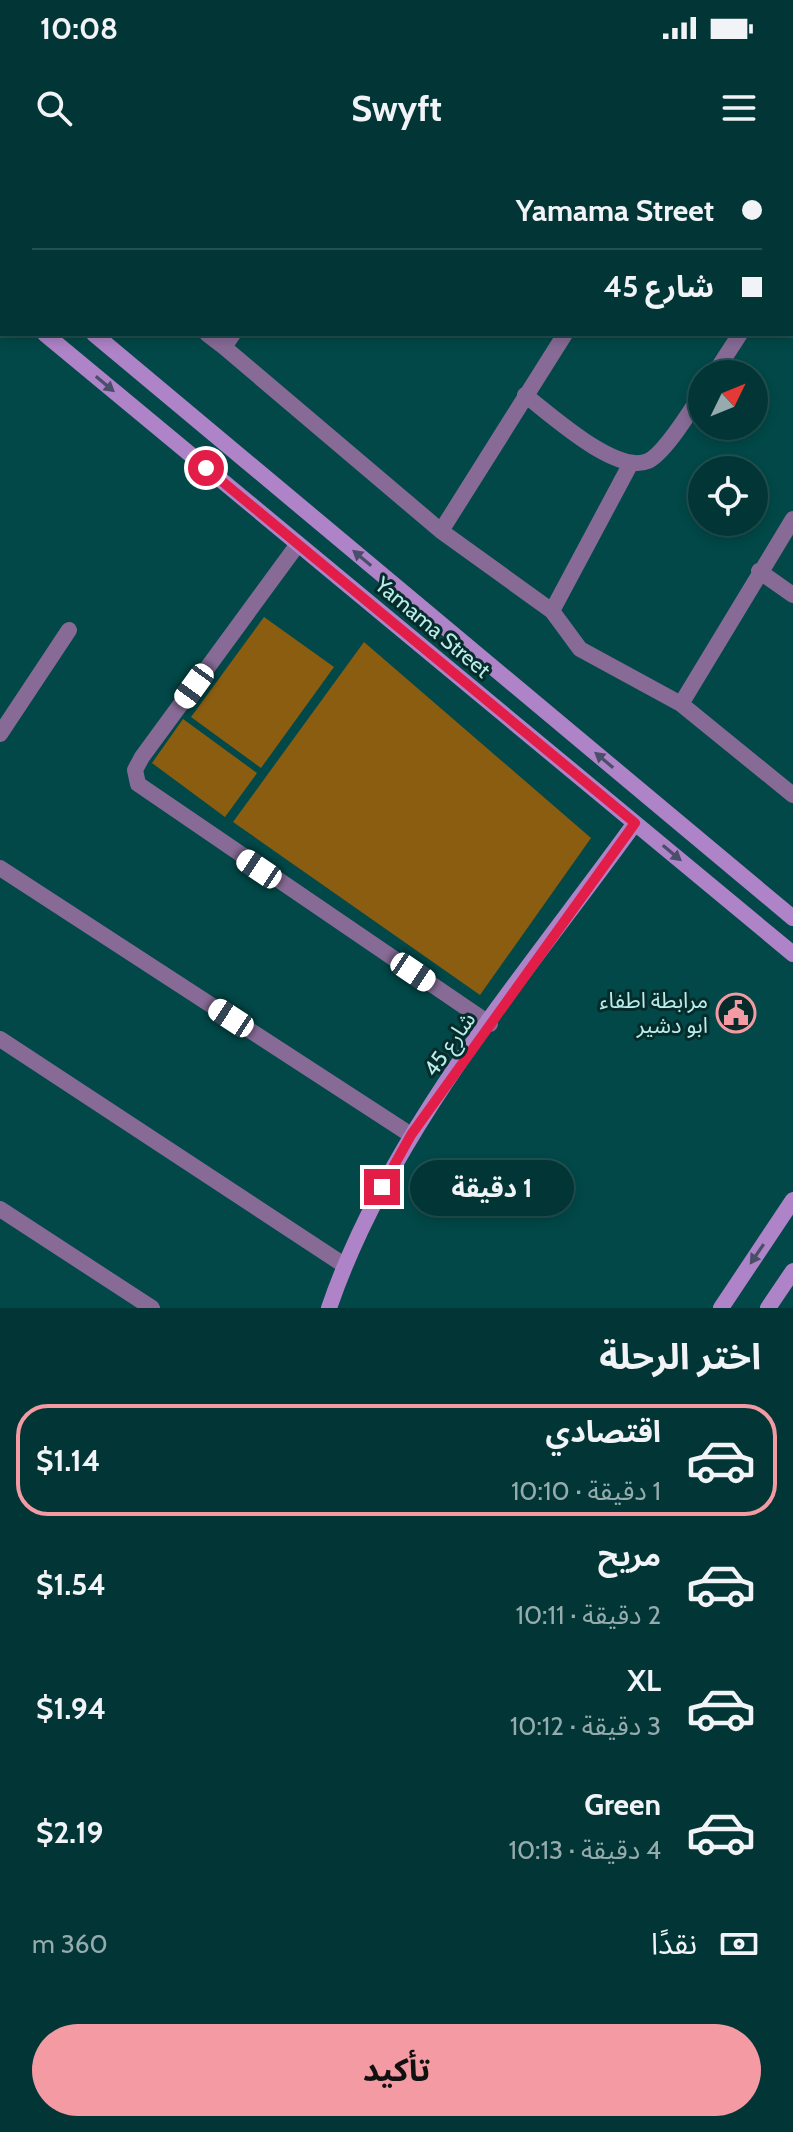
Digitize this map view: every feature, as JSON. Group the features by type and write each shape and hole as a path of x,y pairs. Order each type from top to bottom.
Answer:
{"main road":[{"name":"Yamama Street","path":"47,336 793,954"},
{"name":"Yamama Street","path":"96,336 793,918"},
{"name":"شارع 45","path":"329,1308 344,1265 411,1135 635,823"},
{"path":"721,1308 793,1200"},
{"path":"768,1308 793,1271"}],"street":[{"path":"441,531 564,336"},
{"path":"723,360 739,336"},
{"path":"228,341 441,531 552,611 580,649 681,704 793,795"},
{"path":"525,395 609,458 631,463 647,461 660,451 688,412"},
{"path":"552,611 631,463"},
{"path":"681,704 793,519"},
{"path":"298,544 142,757 135,770 138,784 490,1024"},
{"path":"759,571 793,595"},
{"path":"0,734 69,630"},
{"path":"0,868 411,1135"},
{"path":"0,1039 344,1265"},
{"path":"0,1209 152,1308"}],"shaded area":[{"path":"264,617 334,667 261,768 191,717"},
{"path":"364,642 591,838 480,995 233,822"},
{"path":"183,719 257,773 225,817 152,763"}],"place":[{"name":"مرابطة اطفاء ابو دشير","path":"736,1013"}],"route":[{"path":"206,468 635,823 411,1135 382,1187"}]}
